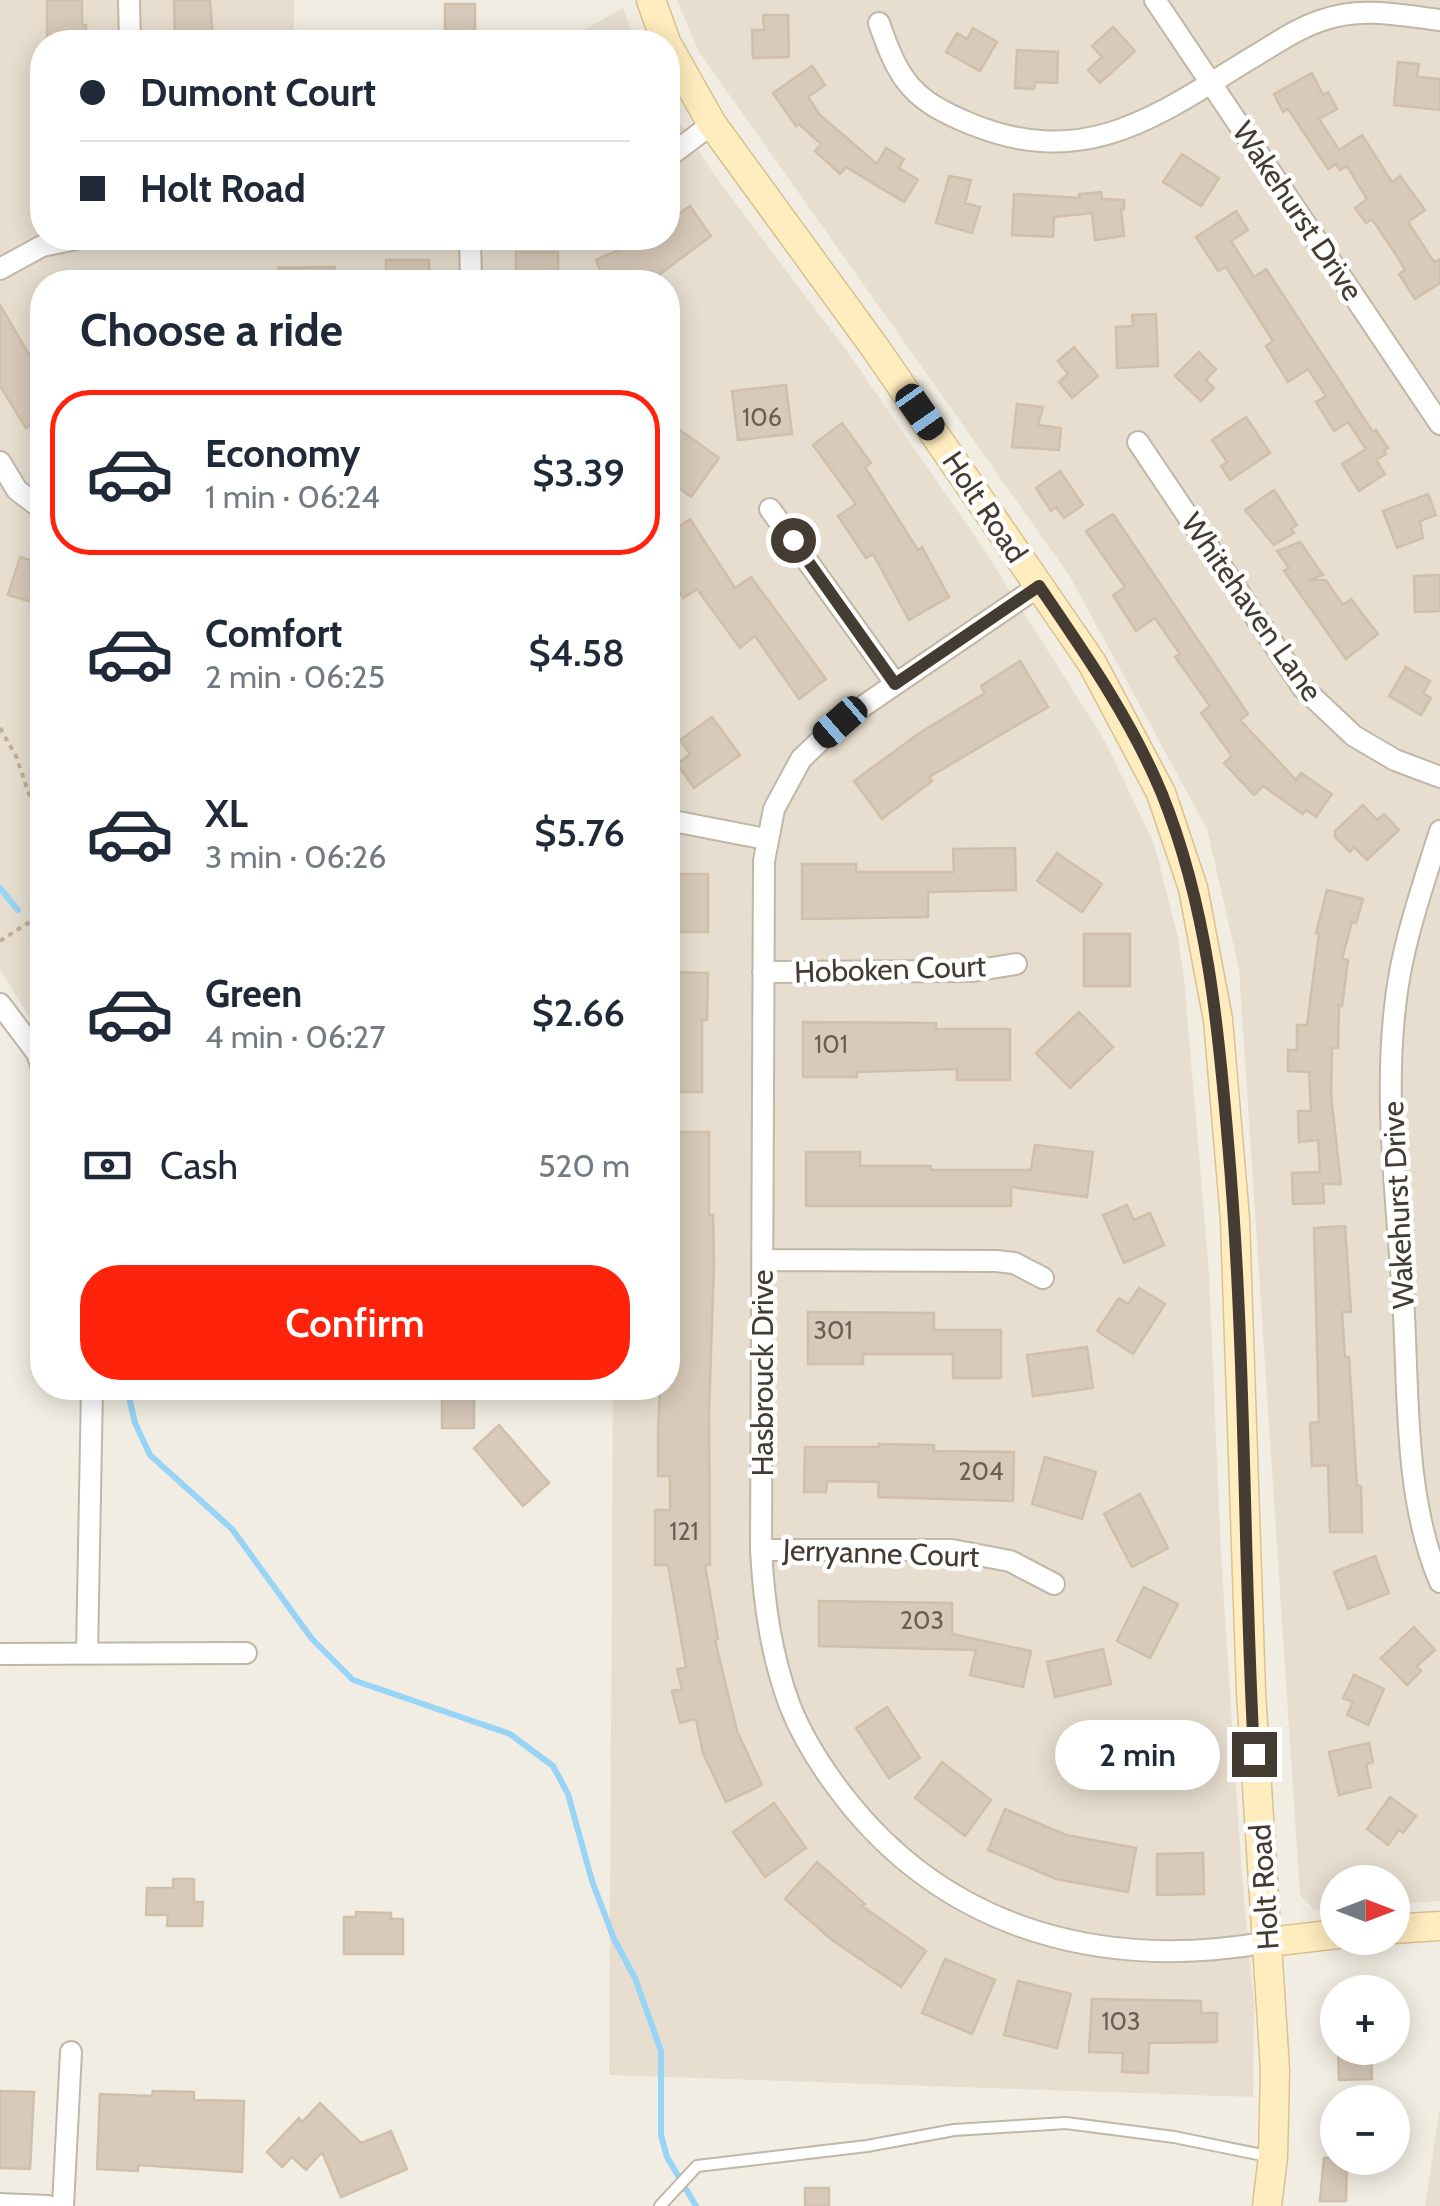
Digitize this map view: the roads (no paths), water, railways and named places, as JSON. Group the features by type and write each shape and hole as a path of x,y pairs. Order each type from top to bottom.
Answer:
{"street":[{"path":"128,0 129,30"},
{"name":"Holt Road","path":"651,0 662,30"},
{"name":"Wakehurst Drive","path":"1155,0 1440,424"},
{"path":"879,23 901,78 918,94 962,120 1040,141 1095,138 1146,122 1297,30 1338,15 1379,12 1440,20"},
{"name":"Holt Road","path":"680,67 712,124 876,349 1092,663 1161,793 1194,888 1218,1020 1235,1219 1251,1692 1274,2070 1273,2158 1267,2206"},
{"path":"680,147 712,124"},
{"path":"0,269 35,250"},
{"name":"Whitehaven Lane","path":"1138,442 1303,688 1354,736 1395,760 1440,776"},
{"path":"0,462 18,490 30,500"},
{"path":"770,509 895,684"},
{"name":"Hasbrouck Drive","path":"1039,586 840,722 801,759 774,809 766,840 761,1550 770,1637 791,1709 837,1787 908,1864 956,1898 998,1918 1078,1944 1142,1951 1238,1948 1269,1942"},
{"path":"680,822 766,840"},
{"name":"Wakehurst Drive","path":"1440,831 1411,921 1402,964 1392,1045 1391,1095 1417,1508 1440,1582"},
{"name":"Hoboken Court","path":"763,972 973,970 1016,964"},
{"path":"0,1004 30,1044"},
{"path":"764,1260 996,1261 1014,1263 1044,1278"},
{"path":"87,1654 92,1400"},
{"name":"Jerryanne Court","path":"761,1550 952,1550 1010,1561 1054,1584"},
{"path":"0,1654 246,1654"},
{"path":"1410,1928 1440,1926"},
{"path":"1269,1942 1320,1936"},
{"path":"63,2206 71,2052"},
{"path":"0,2204 48,2206"}],"lane":[{"path":"660,2206 696,2166 867,2146 954,2130 1066,2123 1174,2137 1273,2158"}],"waterway":[{"path":"0,888 18,910"},
{"path":"130,1400 135,1423 150,1455 232,1529 312,1639 353,1680 510,1734 553,1766 568,1794 592,1881 614,1939 635,1978 661,2051 661,2135 667,2157 696,2206"}]}
